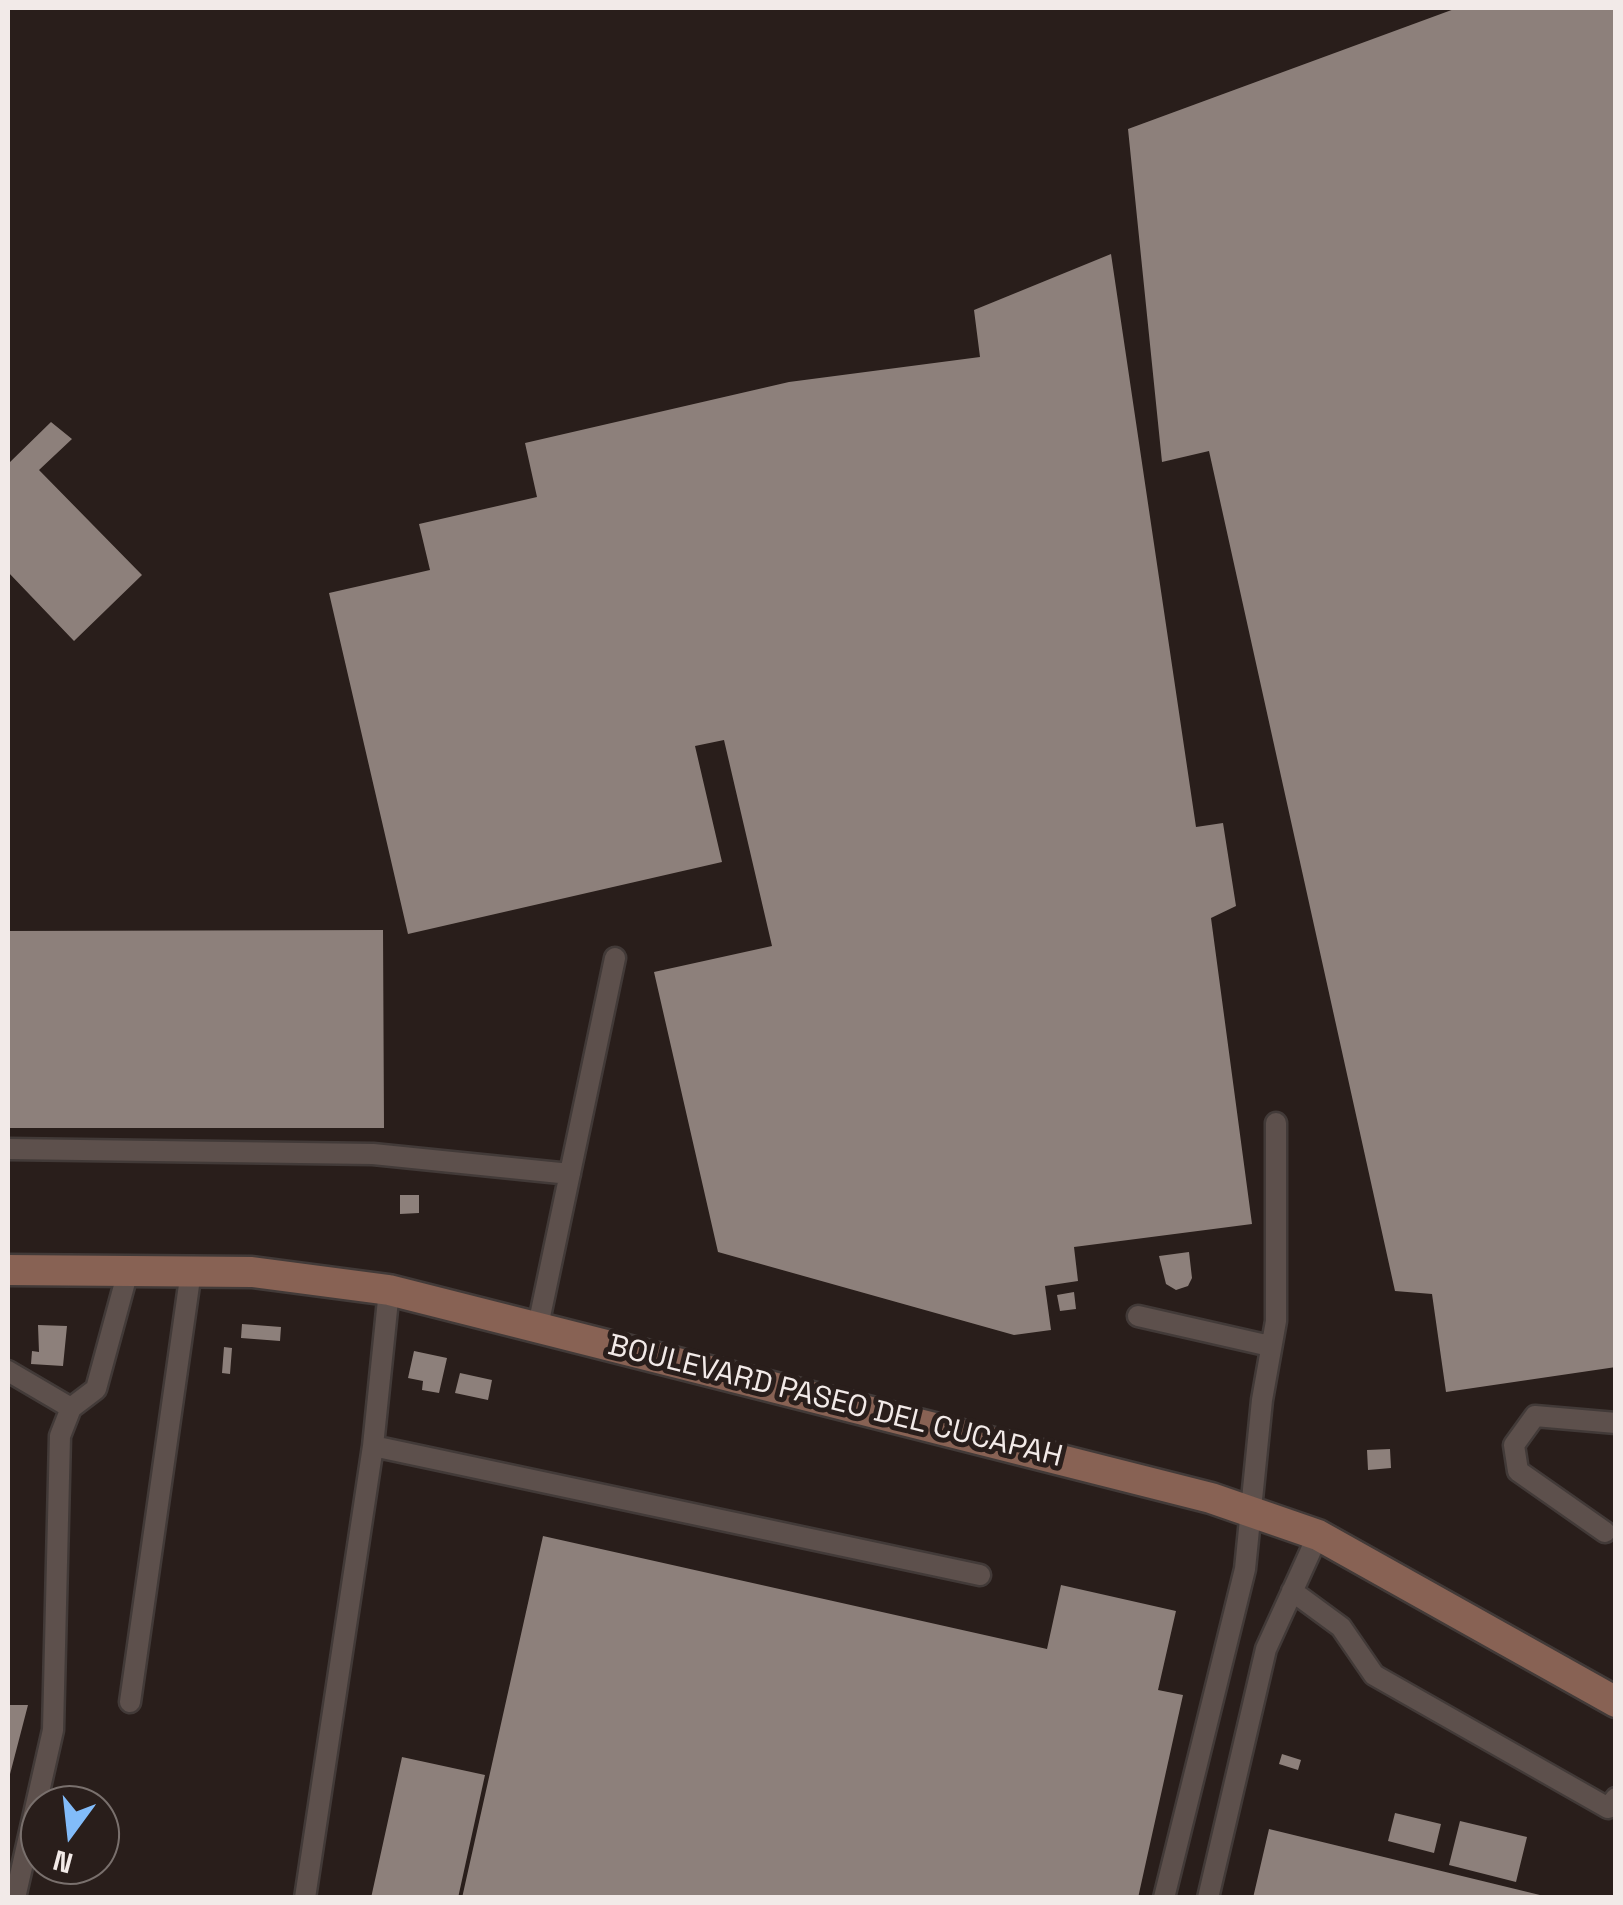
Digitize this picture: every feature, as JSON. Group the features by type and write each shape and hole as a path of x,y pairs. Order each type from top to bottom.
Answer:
{"main road":[{"name":"BOULEVARD PASEO DEL CUCAPAH","path":"8,1270 252,1272 390,1290 1211,1498 1318,1535 1616,1702"}],"lane":[{"path":"538,1326 615,958"},
{"path":"1164,1898 1245,1569 1276,1321 1276,1124"},
{"path":"8,1149 374,1154 570,1174"},
{"path":"15,1898 53,1730 60,1436 71,1408 96,1389 128,1271"},
{"path":"130,1702 191,1271"},
{"path":"305,1898 373,1446 390,1290"},
{"path":"1138,1316 1270,1346"},
{"path":"8,1371 71,1408"},
{"path":"1605,1532 1518,1471 1514,1445 1535,1416 1616,1424"},
{"path":"373,1446 980,1575"},
{"path":"1208,1898 1266,1649 1318,1535"},
{"path":"1292,1591 1342,1628 1374,1675 1608,1808 1616,1798"}],"building":[{"path":"1457,8 1616,8 1616,1367 1446,1392 1432,1294 1395,1291 1209,451 1162,462 1128,129"},
{"path":"1111,254 1196,827 1223,823 1236,906 1211,918 1252,1224 1074,1247 1078,1281 1045,1286 1051,1330 1014,1335 718,1252 654,972 772,946 724,740 695,746 722,862 408,934 329,593 430,570 419,524 537,497 525,443 789,382 980,357 974,310"},
{"path":"51,422 72,439 39,470 142,575 74,641 8,572 8,464"},
{"path":"383,930 384,1128 8,1128 8,931"},
{"path":"400,1195 419,1195 419,1213 400,1214"},
{"path":"1189,1252 1192,1278 1188,1286 1176,1290 1166,1284 1159,1256"},
{"path":"1074,1292 1076,1309 1060,1311 1057,1295"},
{"path":"242,1324 281,1327 280,1341 241,1338"},
{"path":"38,1325 67,1326 63,1366 31,1364 32,1351 39,1352"},
{"path":"224,1347 232,1348 230,1374 222,1373"},
{"path":"414,1351 447,1358 439,1393 422,1390 423,1381 408,1378"},
{"path":"460,1373 492,1380 488,1400 455,1393"},
{"path":"1390,1449 1391,1468 1368,1470 1367,1450"},
{"path":"543,1536 1047,1649 1061,1585 1176,1611 1158,1690 1183,1695 1138,1898 462,1898"},
{"path":"8,1705 28,1705 9,1778 8,1778"},
{"path":"1282,1754 1301,1760 1298,1770 1279,1764"},
{"path":"402,1757 485,1775 458,1898 371,1898"},
{"path":"1395,1813 1441,1824 1434,1853 1388,1841"},
{"path":"1460,1821 1527,1837 1516,1882 1449,1865"},
{"path":"1269,1829 1544,1896 1253,1898"}]}
